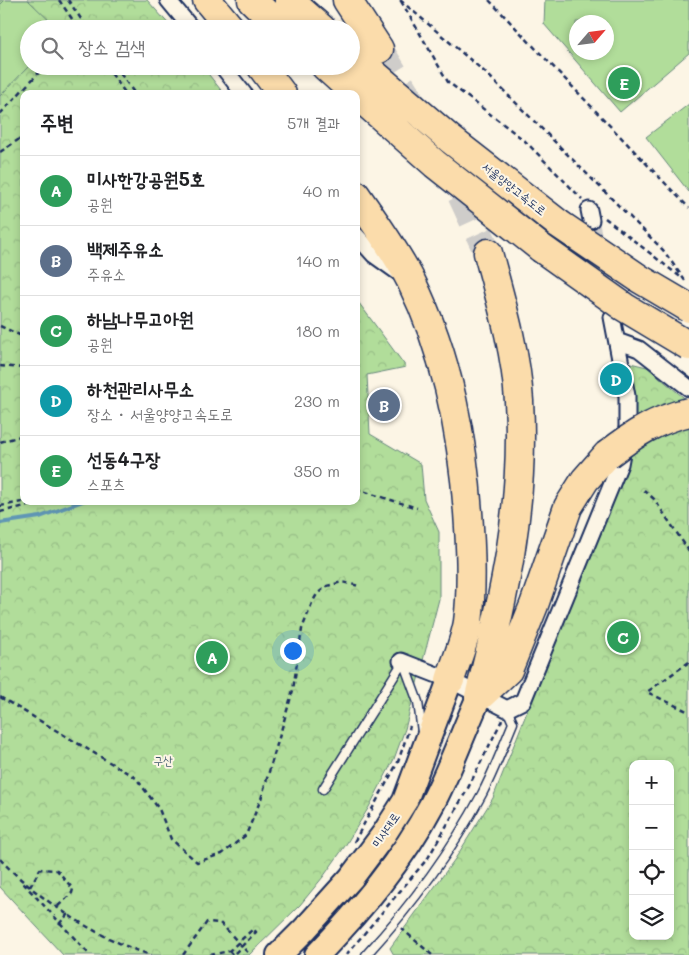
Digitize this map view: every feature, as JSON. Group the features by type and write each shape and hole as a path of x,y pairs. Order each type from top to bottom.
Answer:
{"highway":[{"path":"207,0 224,20"},
{"path":"252,0 273,20"},
{"path":"289,0 312,20"},
{"path":"347,0 379,49"},
{"name":"서울양양고속도로","path":"360,62 450,139 559,224 640,279 689,308"},
{"path":"268,75 279,90"},
{"path":"335,75 352,90"},
{"path":"360,98 435,164 541,248 624,307 689,346"},
{"path":"360,201 411,281 434,338 451,392 466,480 470,552 468,623 450,680"},
{"path":"479,697 511,558 520,471 519,400 507,324 488,253"},
{"path":"479,697 508,670 534,605 568,507 585,480 607,455 634,434 664,418 689,412"}],"main road":[{"name":"미사대로","path":"279,955 351,878 405,802 450,680"},
{"name":"미사대로","path":"317,955 375,891 411,841 432,804 479,697"}],"street":[{"path":"168,0 185,20"},
{"path":"229,75 241,90"},
{"path":"360,239 374,255 411,281"},
{"path":"402,661 450,680 479,697 507,709 523,701 620,464 627,427 627,396 612,317"},
{"path":"617,341 639,349 689,388"}],"lane":[{"path":"402,661 420,715 422,732 420,759"},
{"path":"323,789 402,661"},
{"path":"366,955 432,875 483,792 513,723 507,709"}],"path":[{"path":"59,0 73,20"},
{"path":"68,0 82,20"},
{"path":"400,0 487,74 663,250 686,282 589,211 524,140 448,82 400,0"},
{"path":"489,0 689,208"},
{"path":"22,90 37,75"},
{"path":"112,75 123,90"},
{"path":"121,75 132,90"},
{"path":"0,114 20,93"},
{"path":"0,152 20,139"},
{"path":"0,326 20,336"},
{"path":"0,366 20,368"},
{"path":"0,442 20,436"},
{"path":"360,490 417,508"},
{"path":"644,490 654,499 689,551"},
{"path":"0,506 20,502"},
{"path":"0,512 30,505"},
{"path":"0,697 136,778 159,809 171,839 197,862 222,854 246,835 261,800 293,690 302,629 317,594 327,586 342,582 359,586"},
{"path":"689,662 647,692 689,712"},
{"path":"350,848 398,762 411,724"},
{"path":"0,859 90,955"},
{"path":"30,887 40,870 57,870 73,889 72,893 58,907"},
{"path":"20,880 68,914 128,947 151,955"},
{"path":"59,924 68,914"},
{"path":"183,955 207,922 220,923 250,955"},
{"path":"395,922 432,955"},
{"path":"210,955 229,951 253,929 256,932 233,955 229,951"}],"green space":[{"name":"구산","path":"0,0 147,0 165,20 20,20 20,75 209,75 221,90 20,90 20,505 360,505 360,304 406,367 367,375 370,434 421,464 424,499 439,532 439,599 405,729 394,759 369,807 323,877 300,905 249,955 63,955 0,887"},
{"path":"5,0 28,0 49,20 20,20 20,75 0,96 0,5"},
{"path":"545,0 689,0 689,53 620,112 575,60 614,60 614,15 569,15 569,53 544,24"},
{"path":"689,104 689,192 646,137"},
{"path":"626,362 647,367 689,402 689,955 394,955 390,948 455,859 493,798 633,443"}],"waterway":[{"path":"0,523 40,517 72,505"}],"tunnel":[{"path":"379,49 440,149 488,253"},
{"path":"591,220 607,294"}],"place":[{"name":"선동4구장","path":"624,83"},
{"name":"하천관리사무소","path":"616,379"},
{"name":"백제주유소","path":"384,405"},
{"name":"하남나무고아원","path":"623,637"},
{"name":"미사한강공원5호","path":"212,657"}]}
